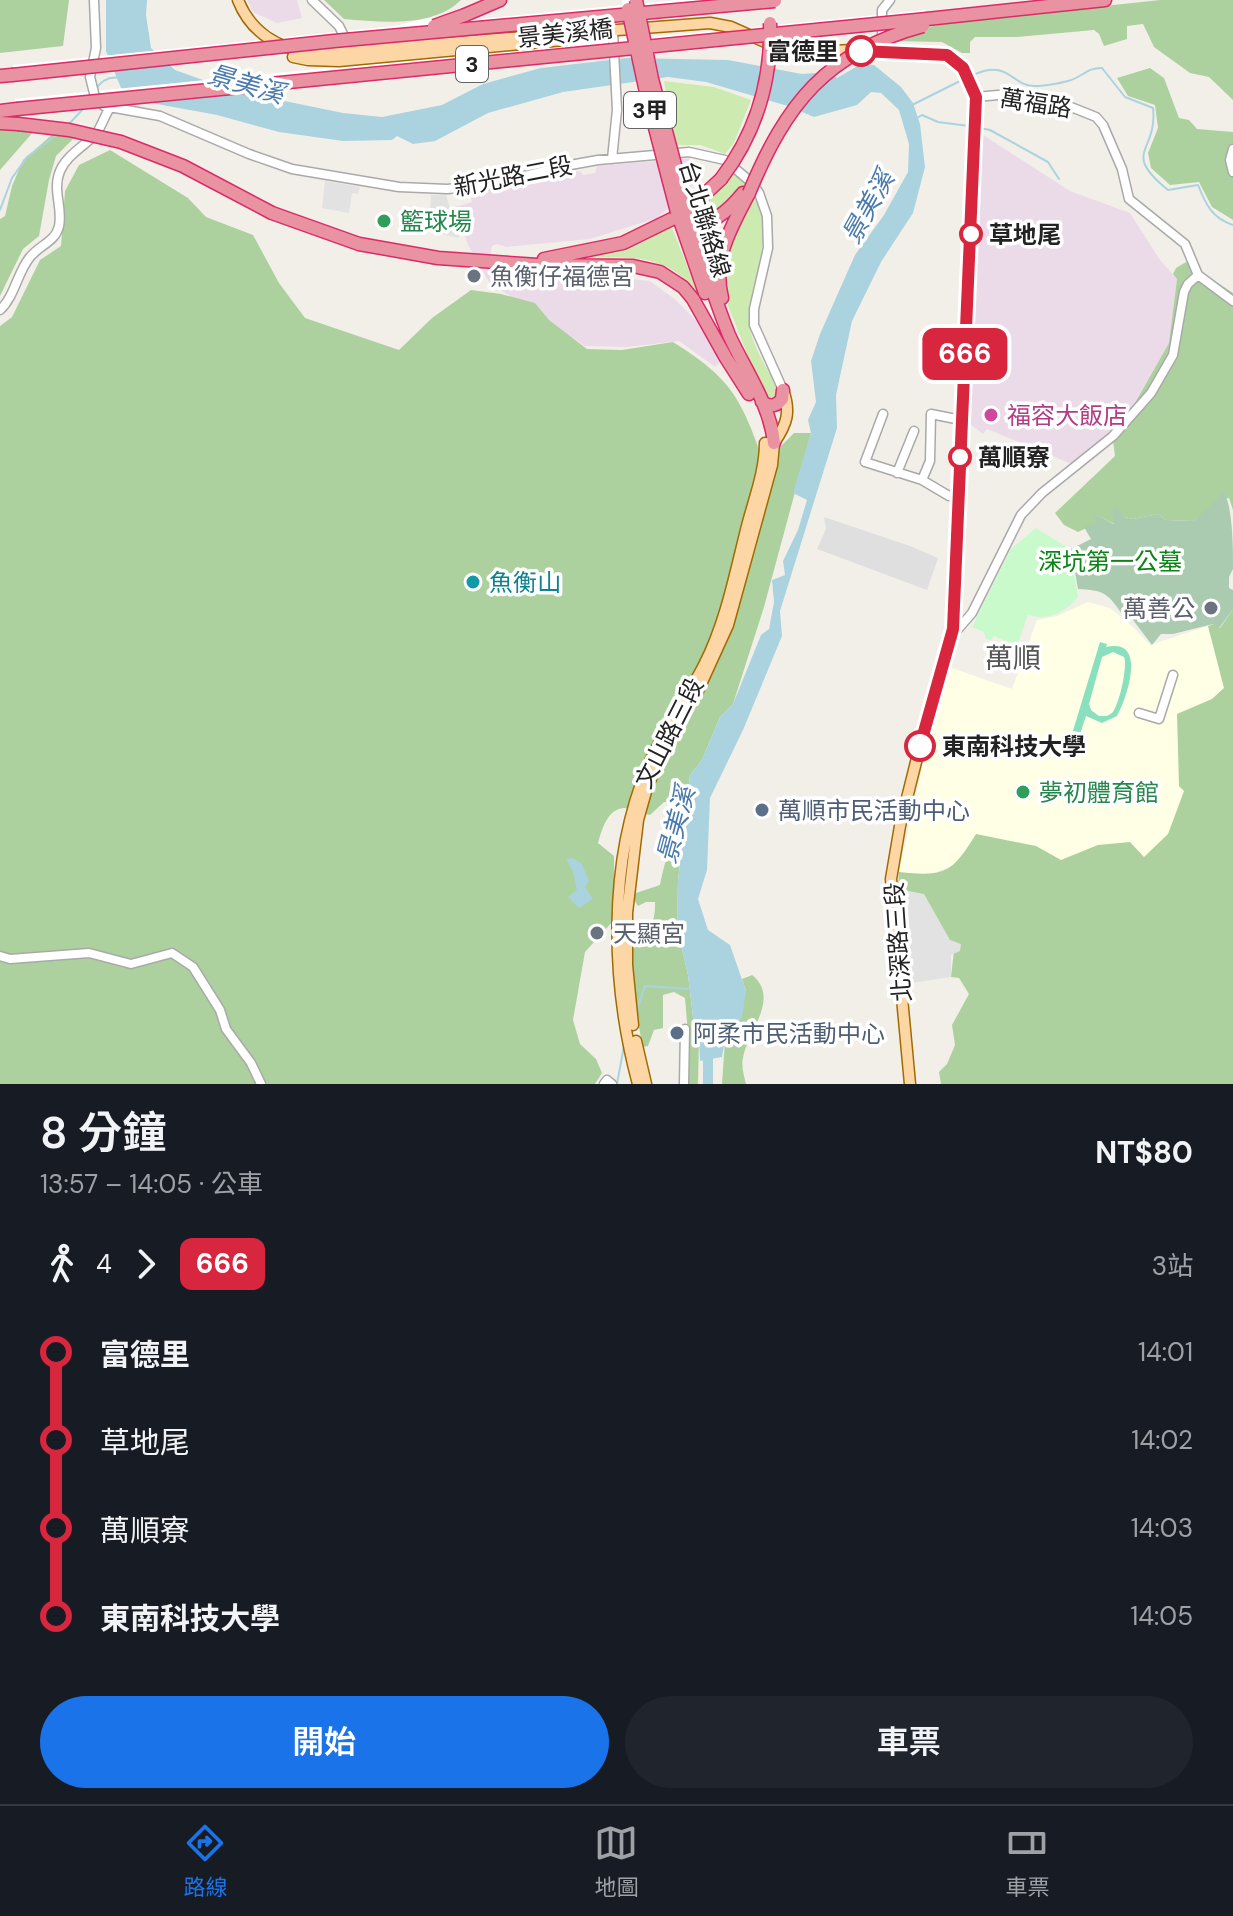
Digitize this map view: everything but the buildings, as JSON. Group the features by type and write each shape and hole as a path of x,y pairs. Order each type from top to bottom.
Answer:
{"highway":[{"path":"334,41 419,30 500,0"},
{"path":"501,262 537,260 601,249 637,238 684,216 721,179 745,142 760,107 770,59 767,0"},
{"name":"3","path":"775,1 782,0"},
{"path":"744,366 722,300 718,278 722,248 747,192 787,117 820,79 849,56 927,22 1105,0"},
{"name":"景美溪橋","path":"6,76 334,41 775,1"},
{"name":"台北聯絡線","path":"630,2 647,97 721,334 761,417 769,443"},
{"name":"景美溪橋","path":"0,111 927,22"},
{"path":"0,123 48,126 121,142 183,166 272,213 331,236 384,250 438,258 633,266 660,272 683,287 693,299 749,394"},
{"path":"684,216 712,221 747,192"},
{"name":"台北聯絡線","path":"684,216 717,302 771,426 769,443"},
{"path":"762,402 776,405 782,399 783,390"}],"main road":[{"path":"231,0 246,27 269,47 308,60 598,30 614,35 720,24 760,41 819,53 854,50 936,53 953,58 964,70 976,97"},
{"path":"238,0 252,25 276,45 311,53 350,56"},
{"name":"北深路三段","path":"910,1084 891,879 904,811 953,629 976,97"},
{"name":"新光路二段","path":"769,443 785,427 788,415 783,390"},
{"name":"文山路三段","path":"638,1067 630,1027 624,912 632,829 656,766 712,664 728,625 772,465 769,443"},
{"path":"638,1067 638,1084"},
{"path":"638,1067 646,1084"}],"street":[{"path":"0,310 10,298 31,256 50,242 58,230 60,219 56,191 59,172 97,131 106,107 95,97 91,84 96,48 94,0"},
{"path":"312,0 339,26 350,56"},
{"path":"882,51 882,10 890,0"},
{"path":"612,159 617,102 614,35"},
{"name":"萬福路","path":"976,97 1009,94 1066,105 1096,117 1103,125 1122,169 1129,199 1185,244 1198,275 1233,301"},
{"name":"新光路二段","path":"106,107 160,116 292,169 399,187 479,187 573,164 612,159 700,153 725,160 752,183 764,205 769,225 768,248 754,309 754,325 783,390"},
{"path":"1233,149 1230,160 1233,172"},
{"path":"953,629 963,626 972,613 1021,515 1042,493 1113,436 1151,393 1173,355 1184,292 1198,275"},
{"path":"883,414 865,462 922,480 949,496 959,496"},
{"path":"922,480 930,461 931,414 961,420"},
{"path":"897,473 914,431"},
{"path":"1139,713 1159,719 1173,675"},
{"path":"0,956 10,959 89,953 131,964 172,953 193,967 220,1010 226,1029 251,1063 261,1084"},
{"path":"684,1084 685,1029"}],"shaded area":[{"path":"247,0 297,0 302,18 277,23 253,12"},
{"path":"983,135 1070,191 1130,213 1160,260 1177,279 1169,343 1131,410 1112,434 1074,465 987,429 983,434 965,420"},
{"path":"690,158 701,178 657,218 590,239 506,247 497,244 492,246 490,256 497,275 614,277 650,281 676,300 697,322 721,361 715,367 679,341 627,347 585,346 489,282 468,245 455,207 472,202 469,194 503,189 572,170 583,175 595,173 597,166"},
{"path":"325,181 360,187 358,194 352,193 349,213 322,208"},
{"path":"431,195 446,195 459,238 429,231"},
{"path":"824,517 938,558 927,590 817,549 826,529"},
{"name":"東南科技大學","path":"1088,602 1110,608 1150,645 1208,626 1224,688 1212,699 1177,714 1203,808 1233,942 1098,845 1061,860 1036,846 958,864 928,875 899,872 925,755 949,667 1012,689 1037,620 1057,616"},
{"path":"898,889 924,894 950,940 961,944 960,951 951,955 951,977 905,984"}],"green space":[{"path":"0,0 69,0 63,46 0,53"},
{"path":"324,0 461,0 436,15 390,22 344,19"},
{"path":"1160,0 1233,0 1233,100 1209,77 1190,73 1154,47 1143,24 1127,26 1127,39 1104,46 1094,30 1017,37 975,37 970,42 970,53 962,53 942,42 893,41 923,28 954,22"},
{"path":"1150,68 1164,78 1179,118 1189,120 1197,129 1233,132 1233,220 1212,207 1199,182 1170,185 1151,168 1148,153 1158,128 1155,105 1128,96 1117,78"},
{"path":"664,81 714,87 751,100 734,143 725,154 700,145 677,145"},
{"path":"0,122 41,123 0,170"},
{"path":"62,126 80,132 56,156 39,236 23,249 0,296 0,219 5,216 12,186 23,160"},
{"path":"110,150 188,198 206,217 253,235 279,283 305,318 399,350 432,318 471,290 501,294 535,303 549,320 587,349 622,350 673,342 709,367 732,392 741,406 764,463 794,433 811,433 764,607 733,704 720,717 702,760 690,775 678,881 677,927 699,1039 698,1084 686,1084 688,1034 685,998 674,992 663,995 663,1028 654,1030 648,1046 643,1047 632,984 632,952 651,926 655,912 655,902 638,906 633,898 636,893 660,885 673,821 670,802 664,802 650,815 627,808 613,812 598,843 614,856 614,920 585,952 573,1020 580,1044 596,1059 602,1073 595,1084 0,1084 0,326 12,317 40,260 61,246 65,191 79,165"},
{"path":"731,169 754,198 763,224 762,252 749,323 757,350 779,391 779,396 771,401 758,382 725,298 725,253 752,196 697,221 693,210"},
{"path":"671,225 706,314 686,281 658,263 615,257 572,258 636,242"},
{"path":"1186,262 1233,293 1233,510 1229,498 1219,500 1194,521 1166,520 1158,514 1133,519 1124,517 1115,524 1095,515 1097,523 1078,532 1064,525 1055,513 1115,456 1112,434 1131,410 1169,343 1177,279 1173,274"},
{"name":"深坑第一公墓","path":"1224,492 1232,529 1233,569 1229,588 1233,590 1233,609 1219,628 1213,624 1161,634 1152,645 1130,616 1122,614 1109,597 1093,590 1078,589 1071,549 1091,539 1084,527 1096,523 1094,514 1114,524 1112,512 1117,507 1124,517 1133,519 1158,514 1166,520 1194,521"},
{"path":"1036,528 1070,549 1078,597 1056,614 1043,617 1028,615 1017,646 994,636 991,640 986,639 984,632 972,627 1011,549"},
{"path":"1233,609 1233,1084 941,1084 939,1072 947,1064 955,1045 952,1025 969,994 959,978 951,977 955,942 950,941 941,926 898,889 899,872 927,874 946,870 960,857 976,834 1036,846 1061,860 1098,845 1130,842 1144,857 1168,834 1184,791 1179,786 1177,714 1212,699 1224,688 1208,626 1214,624 1220,628"},
{"path":"1100,642 1107,644 1106,647 1119,646 1127,651 1131,671 1117,716 1102,723 1086,716 1079,737 1072,734","holes":["1113,652 1124,657 1124,677 1115,709 1109,715 1099,716 1089,704 1102,657"]},
{"path":"752,975 760,984 763,1005 743,1058 746,1084 722,1084 725,1040 746,991 742,979"}],"water":[{"path":"106,0 147,0 151,48 175,70 231,90 343,113 382,117 442,105 483,84 541,68 627,58 728,60 802,74 829,72 837,78 861,64 874,65 901,87 913,103 920,124 925,167 913,213 881,262 852,321 836,395 837,428 780,611 782,636 743,730 710,798 707,870 698,899 708,930 730,945 746,991 742,1017 732,1036 725,1040 722,1057 700,1061 699,1039 677,927 678,881 690,775 702,760 720,717 733,704 761,635 769,629 774,602 772,580 785,575 783,561 798,530 807,500 793,493 811,433 808,420 816,402 811,361 855,255 884,215 908,172 909,144 899,110 881,93 871,92 857,105 814,117 788,106 706,82 668,77 563,92 488,113 435,141 413,144 397,136 392,140 343,141 279,132 217,115 146,102 121,88 106,51"},
{"path":"573,858 582,864 589,881 585,887 593,899 579,908 568,897 577,890 573,871 566,859"}],"pier":[{"path":"622,0 644,0 645,3 768,0 648,17 652,37 926,10 927,21 654,51 662,94 712,281 695,286 677,235 631,53 619,54 620,101 613,55 17,114 15,99 629,38 625,19 13,80 13,65 394,26 443,15 443,22 448,22 623,5"}],"waterway":[{"path":"973,75 995,70 1021,83 1040,86 1068,81 1102,68 1125,97 1153,108 1151,134 1143,159 1154,177 1168,190 1198,185 1211,210 1233,225"},
{"path":"95,90 106,80 120,78"},
{"path":"912,105 964,79"},
{"path":"69,124 83,109"},
{"path":"917,118 922,115 938,122 969,126"},
{"path":"980,128 990,130 1048,162 1059,179"},
{"path":"0,210 12,178 27,157 58,134"},
{"path":"636,1012 645,986 690,989"},
{"path":"617,1084 624,1046"},
{"name":"景美溪","path":"708,1046 708,1084"}],"bus line":[{"name":"666","path":"861,51 947,55 963,68 976,97 953,629 920,746"}],"place":[{"name":"富德里","path":"861,51"},
{"name":"籃球場","path":"384,221"},
{"name":"草地尾","path":"971,234"},
{"name":"魚衡仔福德宮","path":"474,276"},
{"name":"福容大飯店","path":"991,415"},
{"name":"萬順寮","path":"960,457"},
{"name":"魚衡山","path":"473,582"},
{"name":"萬善公","path":"1211,608"},
{"name":"東南科技大學","path":"920,746"},
{"name":"夢初體育館","path":"1023,792"},
{"name":"萬順市民活動中心","path":"762,810"},
{"name":"天顯宮","path":"597,933"},
{"name":"阿柔市民活動中心","path":"677,1033"}],"district":[{"name":"萬順","path":"1013,658"}]}
